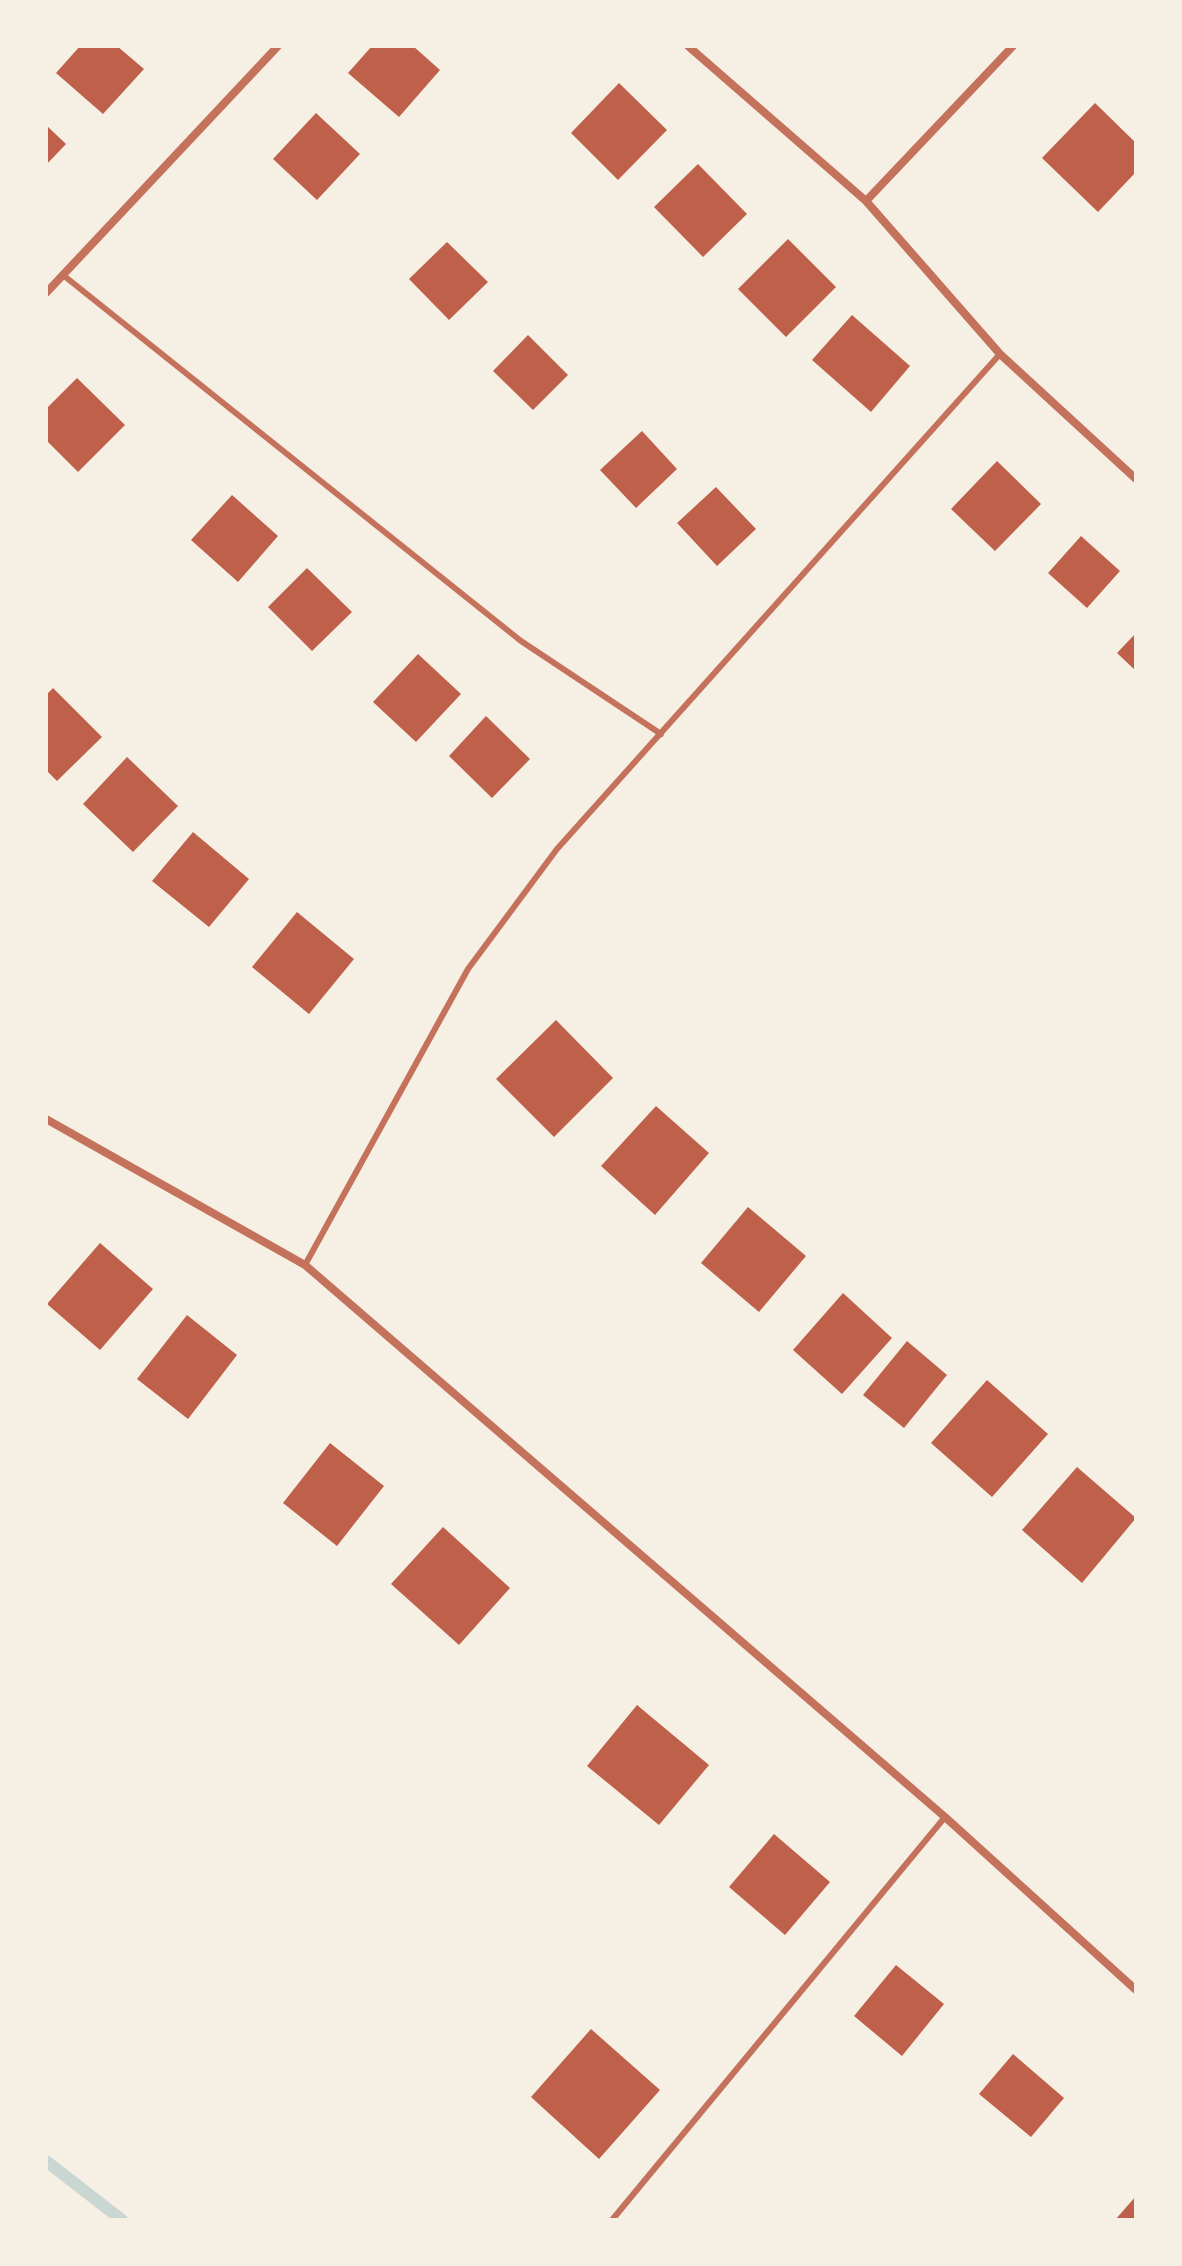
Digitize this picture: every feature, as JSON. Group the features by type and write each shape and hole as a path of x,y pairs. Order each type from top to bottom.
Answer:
{"street":[{"path":"46,293 278,46"},
{"path":"688,46 866,201 1000,354 1136,479"},
{"path":"866,201 1013,46"},
{"path":"46,1119 305,1265 945,1817 1136,1990"}],"lane":[{"path":"63,275 521,641 661,734"},
{"path":"305,1265 468,969 557,849 1000,354"},
{"path":"612,2220 945,1817"}],"building":[{"path":"80,46 117,46 144,69 103,114 56,73"},
{"path":"372,46 413,46 440,70 399,117 348,73"},
{"path":"619,83 667,130 618,180 571,133"},
{"path":"1095,103 1136,143 1136,172 1098,212 1042,158"},
{"path":"316,113 360,154 317,200 273,159"},
{"path":"46,125 66,144 46,165"},
{"path":"698,164 747,214 703,257 654,207"},
{"path":"788,239 836,287 786,337 738,289"},
{"path":"447,242 488,282 449,320 409,279"},
{"path":"852,315 910,366 871,412 812,360"},
{"path":"528,335 568,375 533,410 493,371"},
{"path":"77,378 125,425 78,472 46,440 46,409"},
{"path":"642,431 677,469 636,508 600,470"},
{"path":"997,461 1041,504 995,551 951,509"},
{"path":"716,487 756,529 717,566 677,523"},
{"path":"232,495 278,536 238,582 191,540"},
{"path":"1081,536 1120,571 1087,608 1048,573"},
{"path":"307,568 352,612 312,651 268,607"},
{"path":"1136,633 1136,671 1117,653"},
{"path":"418,654 461,694 416,742 373,702"},
{"path":"53,688 102,737 57,781 46,770 46,695"},
{"path":"486,716 530,759 492,798 449,756"},
{"path":"127,757 178,806 133,852 83,804"},
{"path":"193,832 249,879 209,927 152,881"},
{"path":"297,912 354,959 309,1014 252,967"},
{"path":"556,1020 613,1078 554,1137 496,1079"},
{"path":"656,1106 709,1153 655,1215 601,1166"},
{"path":"748,1207 806,1256 759,1312 701,1263"},
{"path":"100,1243 153,1289 100,1350 47,1304"},
{"path":"843,1293 892,1338 842,1394 793,1350"},
{"path":"187,1315 237,1355 188,1419 137,1379"},
{"path":"907,1341 947,1375 904,1428 863,1395"},
{"path":"987,1380 1048,1434 992,1497 931,1443"},
{"path":"330,1443 384,1486 337,1546 283,1503"},
{"path":"1077,1467 1136,1518 1082,1583 1022,1530"},
{"path":"443,1527 510,1588 459,1645 391,1584"},
{"path":"637,1705 709,1765 659,1825 587,1766"},
{"path":"774,1834 830,1882 785,1935 729,1887"},
{"path":"896,1965 944,2004 902,2056 854,2016"},
{"path":"591,2029 660,2090 599,2159 531,2097"},
{"path":"1013,2054 1064,2098 1031,2137 979,2094"},
{"path":"1136,2196 1136,2220 1115,2220"}],"waterway":[{"path":"46,2161 122,2220"}]}
